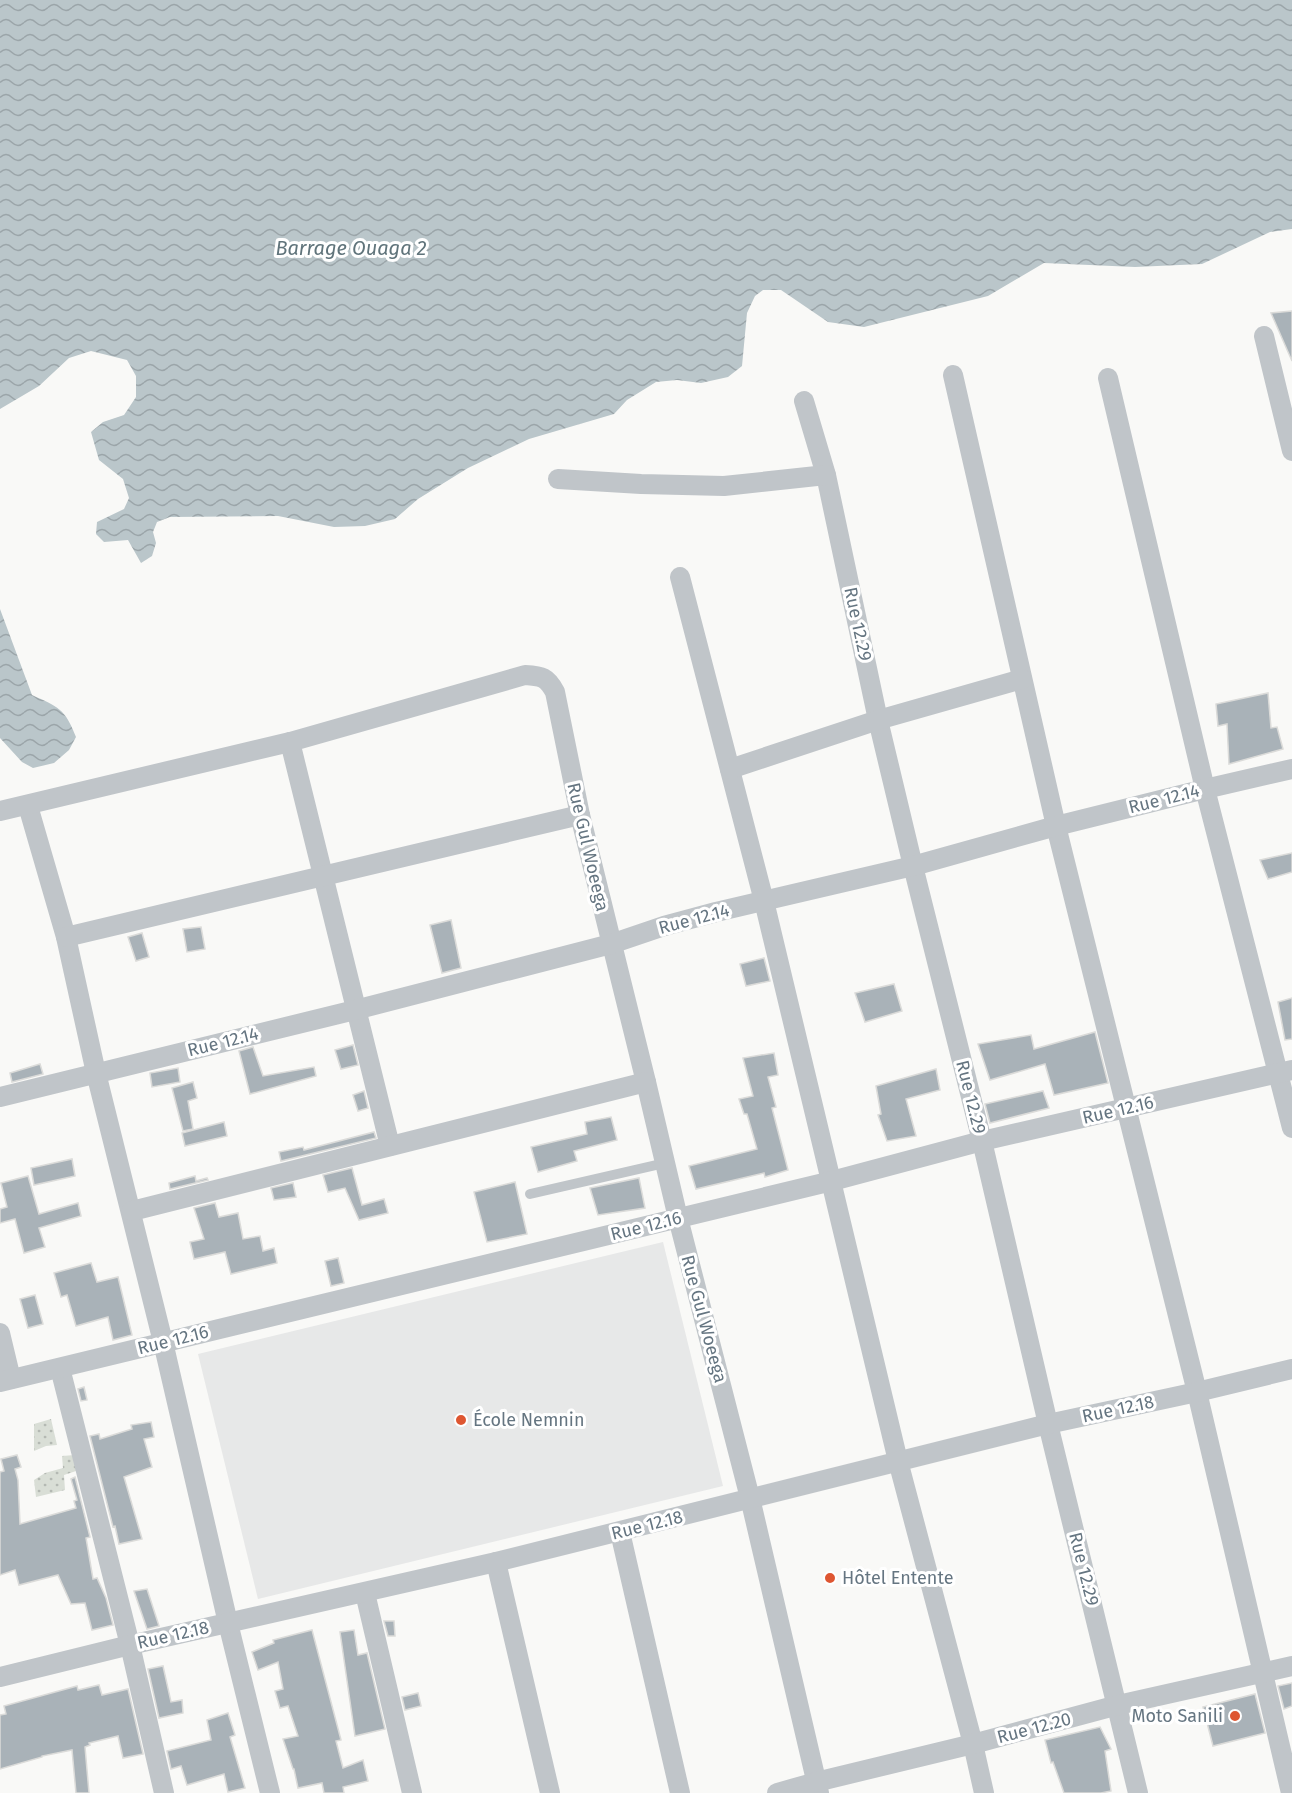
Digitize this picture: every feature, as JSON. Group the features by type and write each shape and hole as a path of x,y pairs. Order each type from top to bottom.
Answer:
{"street":[{"path":"1264,336 1292,451"},
{"path":"953,375 1056,826 1197,1392 1290,1793"},
{"path":"1108,378 1205,789 1285,1072 1292,1128"},
{"name":"Rue 12.29","path":"804,401 825,475 878,720 982,1141 1138,1793"},
{"path":"558,479 724,486 825,475"},
{"path":"680,577 764,901 898,1461 984,1793"},
{"name":"Rue Gul Woeega","path":"290,742 525,675 539,676 549,682 555,692 580,815 678,1218 750,1498 818,1787"},
{"path":"730,769 878,720 1022,679"},
{"path":"0,811 290,742 390,1146"},
{"name":"Rue 12.14","path":"0,1097 356,1010 611,944 664,926 913,866 1056,826 1292,770"},
{"path":"28,806 66,937 96,1072 164,1342 228,1623 270,1793"},
{"path":"66,937 580,815"},
{"name":"Rue 12.16","path":"6,1381 832,1181 982,1141 1285,1072"},
{"path":"132,1211 646,1082"},
{"path":"0,1333 6,1381"},
{"path":"60,1368 130,1645 164,1793"},
{"name":"Rue 12.18","path":"0,1677 130,1645 496,1562 1048,1424 1292,1369"},
{"path":"620,1532 680,1793"},
{"path":"496,1562 550,1793"},
{"path":"365,1593 412,1793"},
{"name":"Rue 12.20","path":"777,1793 818,1787 1118,1705 1292,1666"}],"lane":[{"path":"530,1194 665,1163"}],"shaded area":[{"name":"École Nemnin","path":"663,1242 723,1486 258,1599 198,1354"},
{"path":"51,1419 57,1445 46,1446 34,1451 34,1424"},
{"path":"75,1455 76,1471 64,1475 65,1490 36,1497 34,1480 45,1473 63,1468 62,1456"}],"water":[{"name":"Barrage Ouaga 2","path":"0,0 1292,0 1292,229 1270,232 1202,264 1135,267 1044,263 988,296 864,327 828,322 781,290 763,290 755,296 747,313 742,366 728,377 701,383 677,380 656,382 627,400 614,414 529,439 468,468 418,499 395,519 365,526 334,527 278,516 170,517 157,522 153,532 156,543 152,556 141,563 128,540 104,542 96,534 97,522 124,509 129,498 123,479 99,460 91,432 103,422 124,415 136,397 136,376 127,360 91,351 69,358 39,386 0,409"},
{"path":"0,609 32,695 60,710 76,737 69,750 54,763 33,768 22,762 0,738"}],"building":[{"path":"1292,311 1292,361 1271,313"},
{"path":"1268,693 1271,728 1277,727 1283,749 1229,764 1227,724 1218,726 1216,704"},
{"path":"1292,853 1292,872 1268,879 1260,860"},
{"path":"451,920 461,968 442,973 430,925"},
{"path":"201,927 205,949 187,952 183,929"},
{"path":"142,933 149,957 136,961 128,937"},
{"path":"764,958 770,981 746,986 740,964"},
{"path":"894,984 902,1011 865,1022 855,993"},
{"path":"1292,998 1292,1039 1285,1040 1278,1002"},
{"path":"1095,1032 1108,1083 1054,1095 1045,1064 990,1080 978,1044 1031,1035 1034,1049"},
{"path":"353,1045 358,1065 341,1069 335,1050"},
{"path":"253,1047 263,1076 314,1067 316,1076 250,1094 239,1051"},
{"path":"774,1053 778,1075 768,1077 776,1107 772,1108 788,1170 765,1177 764,1173 696,1189 689,1166 757,1149 747,1114 744,1114 739,1099 753,1096 743,1058"},
{"path":"40,1064 43,1074 12,1082 10,1073"},
{"path":"178,1068 180,1082 152,1087 150,1073"},
{"path":"936,1069 940,1090 906,1099 916,1136 887,1141 878,1115 881,1114 876,1086"},
{"path":"193,1082 197,1098 188,1101 193,1129 183,1131 172,1088"},
{"path":"364,1091 368,1108 358,1111 353,1095"},
{"path":"1043,1091 1049,1108 990,1123 985,1104"},
{"path":"611,1117 617,1140 574,1151 577,1161 538,1172 531,1147 587,1134 585,1122"},
{"path":"224,1122 227,1136 185,1146 182,1133"},
{"path":"374,1132 376,1138 281,1161 279,1152 303,1147 304,1150"},
{"path":"72,1159 75,1176 34,1185 31,1168"},
{"path":"352,1168 362,1205 384,1199 388,1213 359,1220 345,1188 328,1192 323,1175"},
{"path":"28,1176 39,1214 78,1203 81,1216 39,1228 45,1247 24,1253 15,1219 0,1223 0,1209 7,1207 1,1183"},
{"path":"195,1176 196,1181 207,1178 208,1180 170,1189 169,1183"},
{"path":"639,1178 645,1208 598,1215 590,1188"},
{"path":"515,1182 527,1234 487,1242 474,1192"},
{"path":"293,1183 296,1197 274,1200 271,1188"},
{"path":"215,1203 219,1217 238,1213 243,1239 260,1236 263,1251 274,1248 277,1263 231,1274 225,1252 194,1259 190,1242 204,1239 194,1208"},
{"path":"338,1258 344,1283 331,1286 325,1261"},
{"path":"91,1263 97,1282 118,1277 132,1335 113,1340 108,1317 76,1326 67,1295 61,1297 54,1273"},
{"path":"35,1295 43,1324 28,1328 20,1299"},
{"path":"84,1387 87,1400 81,1401 78,1389"},
{"path":"151,1422 154,1437 144,1439 152,1467 124,1477 142,1539 119,1544 90,1436 99,1434 100,1439 132,1429 131,1425"},
{"path":"17,1455 21,1467 15,1469 18,1480 20,1524 76,1508 74,1501 77,1500 71,1479 75,1477 90,1537 86,1538 93,1579 97,1578 106,1598 113,1625 92,1630 85,1603 71,1604 58,1575 19,1585 15,1570 0,1575 0,1472 4,1471 1,1459"},
{"path":"147,1589 159,1626 147,1629 134,1591"},
{"path":"384,1621 394,1621 395,1636 388,1636"},
{"path":"312,1630 341,1740 336,1741 343,1768 363,1760 368,1781 343,1787 344,1793 324,1793 322,1783 298,1788 283,1739 298,1736 288,1706 280,1708 275,1691 283,1689 278,1662 258,1670 252,1652 274,1643 273,1640"},
{"path":"354,1630 358,1655 367,1653 385,1729 355,1736 340,1632"},
{"path":"163,1666 171,1702 182,1700 183,1713 159,1718 148,1669"},
{"path":"1292,1683 1292,1706 1284,1709 1278,1686"},
{"path":"99,1685 102,1695 128,1689 143,1754 123,1758 118,1736 89,1743 90,1745 85,1747 89,1793 76,1793 72,1750 42,1756 0,1769 0,1715 6,1714 4,1706 77,1686 78,1690"},
{"path":"418,1693 421,1706 405,1710 402,1697"},
{"path":"1255,1694 1265,1733 1213,1746 1203,1707"},
{"path":"228,1713 235,1735 230,1737 245,1788 228,1792 224,1774 187,1785 181,1766 171,1769 167,1751 211,1740 207,1720"},
{"path":"1100,1727 1111,1749 1105,1751 1111,1791 1064,1793 1053,1762 1051,1763 1045,1740"}],"place":[{"name":"École Nemnin","path":"461,1420"},
{"name":"Hôtel Entente","path":"830,1578"},
{"name":"Moto Sanili","path":"1235,1716"}]}
